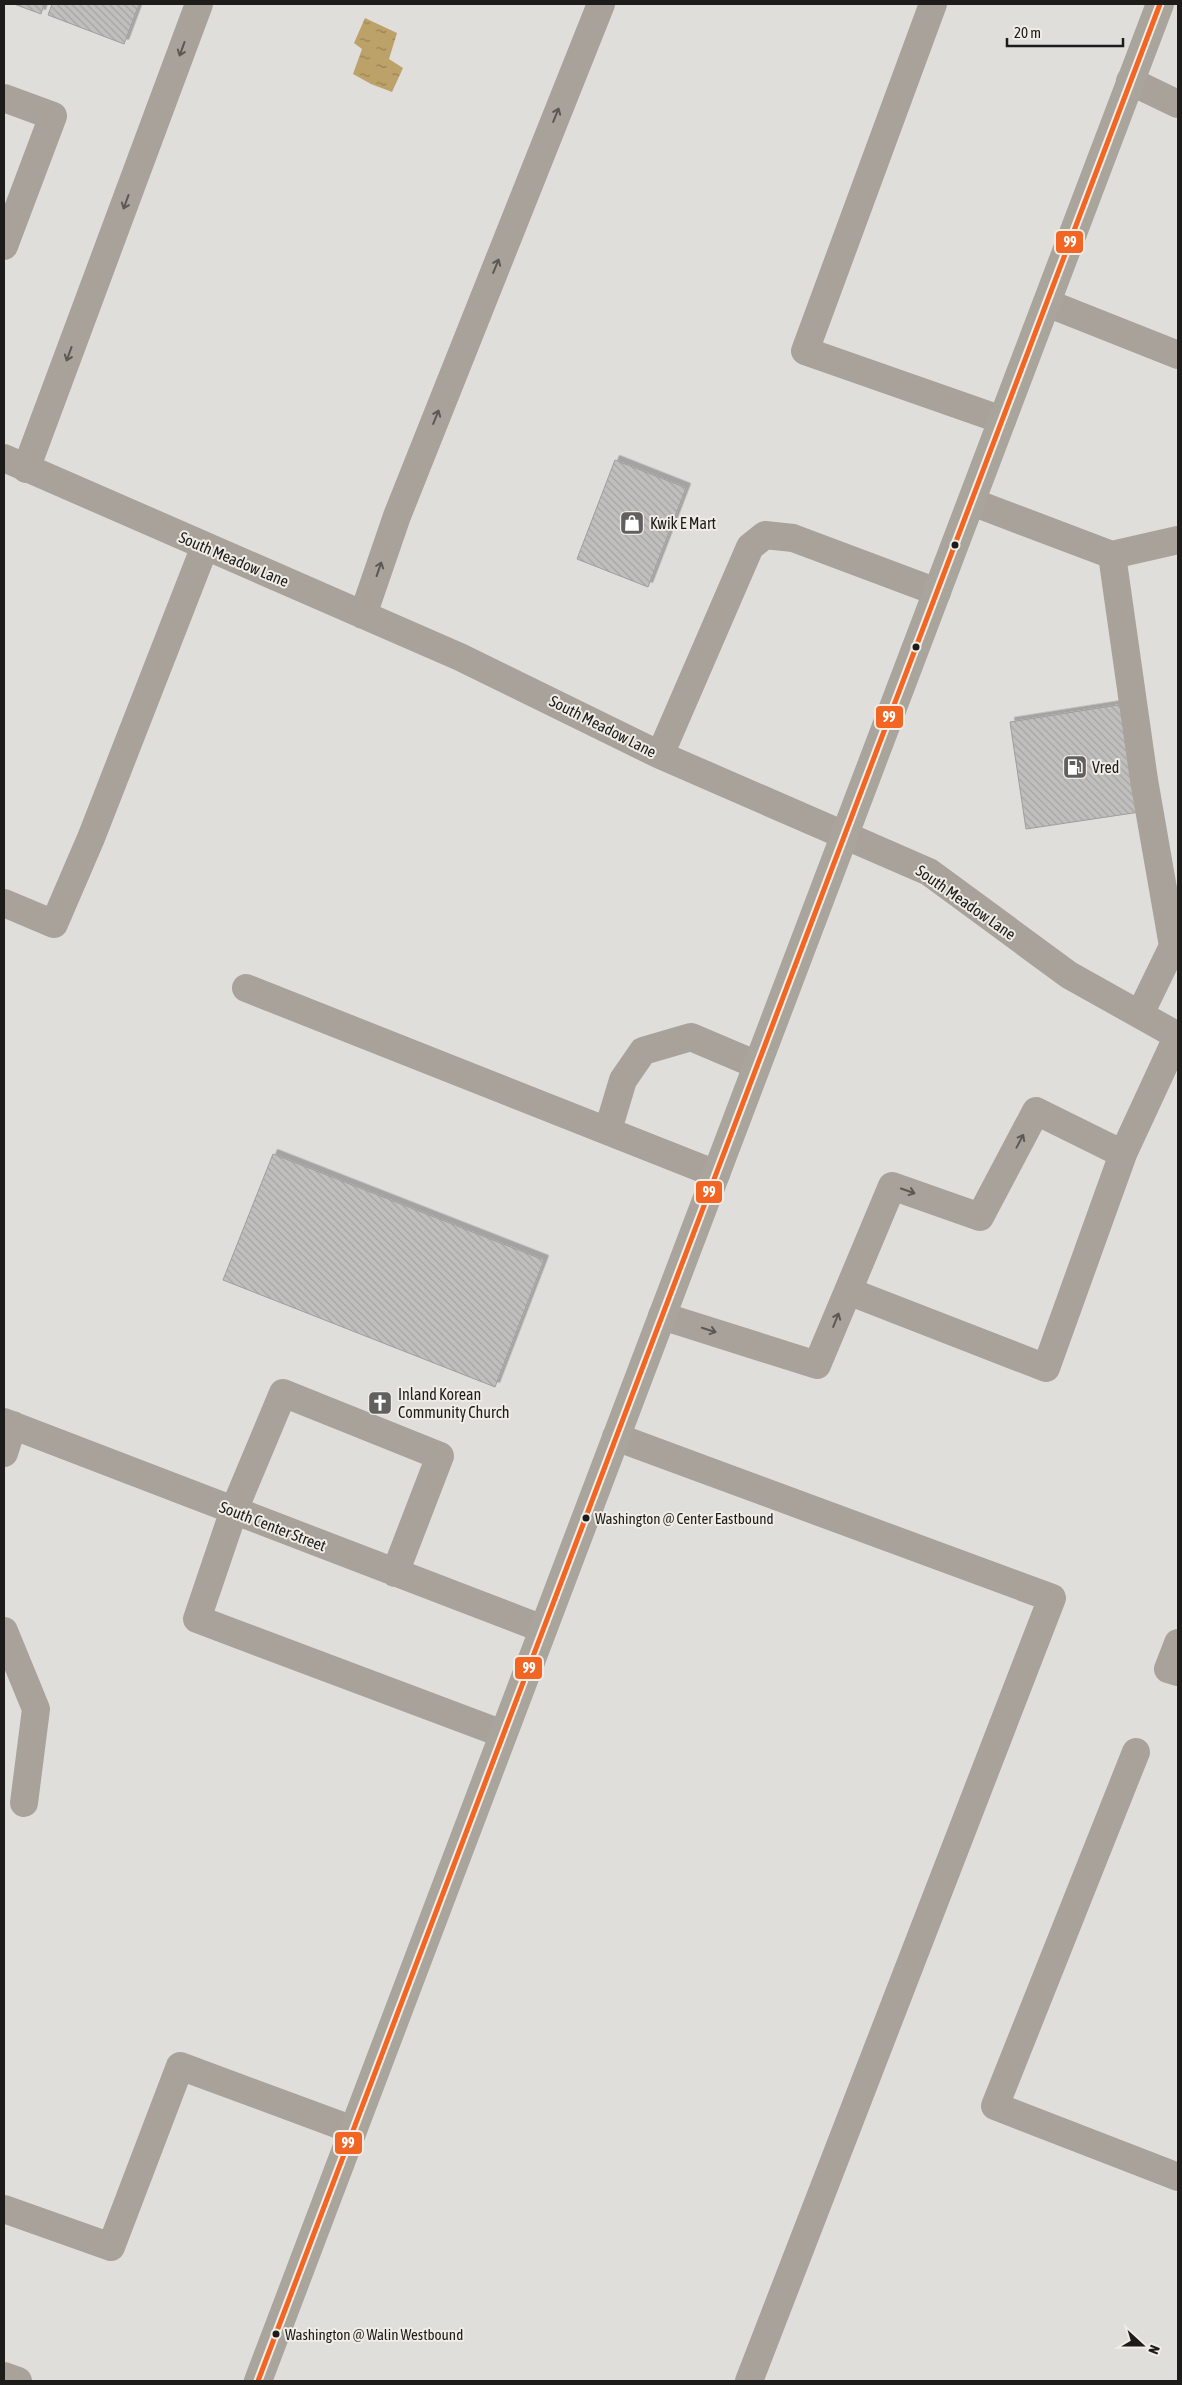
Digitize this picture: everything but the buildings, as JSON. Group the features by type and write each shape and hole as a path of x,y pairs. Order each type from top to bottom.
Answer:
{"main road":[{"path":"258,2381 1160,4"}],"street":[{"path":"15,463 199,4"},
{"path":"364,615 397,516 601,4"},
{"path":"934,4 805,351 1002,420"},
{"path":"1130,81 1178,104"},
{"path":"4,98 53,116 4,246"},
{"path":"1047,303 1178,355"},
{"name":"South Meadow Lane","path":"15,463 486,669 660,755 929,872 1069,975 1178,1036"},
{"path":"972,502 1112,555 1178,540"},
{"path":"660,755 750,547 765,535 793,538 937,592"},
{"path":"4,904 54,924 91,838 205,546"},
{"path":"1112,555 1144,780 1176,946 1140,1014"},
{"path":"246,988 716,1174"},
{"path":"848,1291 1046,1368 1123,1154 1178,1036"},
{"path":"608,1130 622,1080 643,1051 690,1037 757,1065"},
{"path":"662,1316 817,1365 892,1186 980,1217 1036,1111 1123,1154"},
{"path":"395,1573 440,1456 283,1393 234,1510 198,1619 503,1734"},
{"path":"4,1453 8,1424"},
{"name":"South Center Street","path":"8,1424 543,1629"},
{"path":"616,1437 1052,1598 749,2381"},
{"path":"4,1632 36,1710 24,1803"},
{"path":"1178,1643 1168,1668 1178,1672"},
{"path":"1136,1752 995,2106 1178,2177"},
{"path":"4,2209 110,2247 180,2066 353,2130"},
{"path":"4,2376 18,2381"}],"water":[{"path":"365,18 397,33 389,59 403,68 392,92 371,84 353,74 362,49 354,43"}],"transit line":[{"name":"99","path":"258,2381 1160,4"}],"place":[{"name":"Kwik E Mart","path":"632,523"},
{"name":"Vred","path":"1075,767"},
{"name":"Inland Korean Community Church","path":"380,1403"},
{"name":"Washington @ Center Eastbound","path":"586,1518"},
{"name":"Washington @ Walin Westbound","path":"276,2334"}]}
